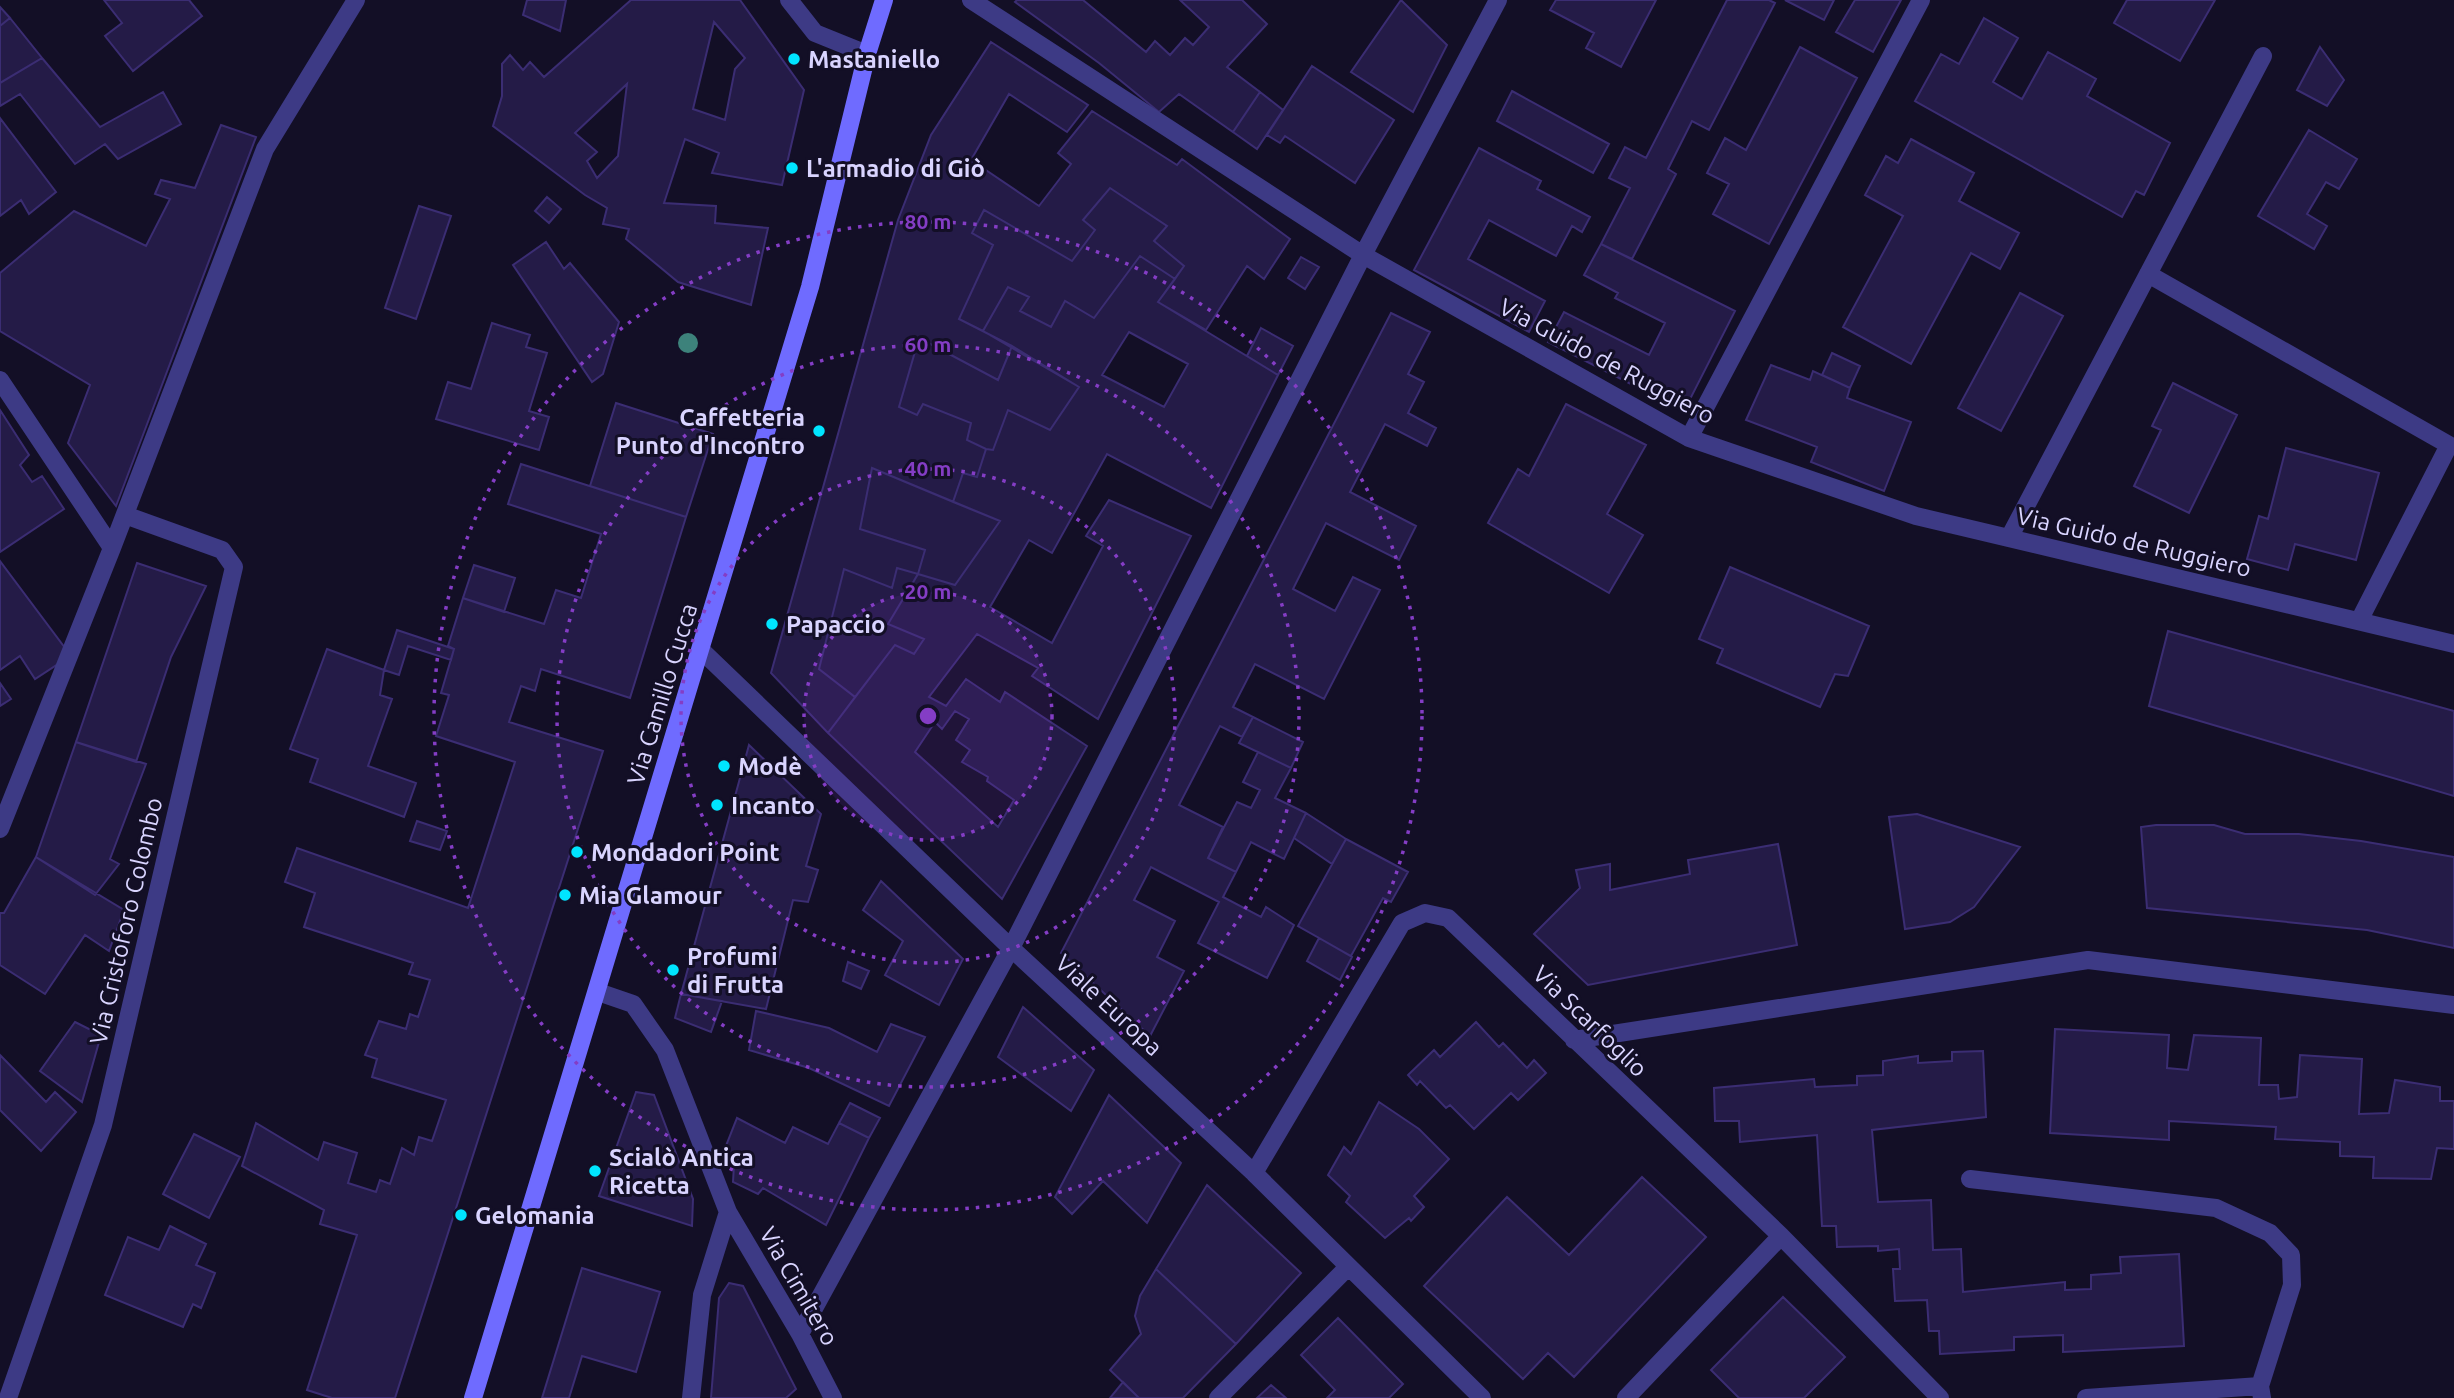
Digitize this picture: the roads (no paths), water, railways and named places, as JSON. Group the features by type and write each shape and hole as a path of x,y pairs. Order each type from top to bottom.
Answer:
{"street":[{"path":"2,821 125,515 265,149 356,0"},
{"path":"789,0 815,33 867,54"},
{"name":"Via Camillo Cucca","path":"472,1398 598,992 810,287 867,54 884,0"},
{"name":"Via Guido de Ruggiero","path":"971,0 1363,255 1689,438 1916,516 2360,619 2454,644"},
{"path":"800,1334 1011,948 1363,255 1498,0"},
{"path":"1689,438 1921,0"},
{"path":"2009,538 2263,56"},
{"path":"2148,274 2449,445 2360,619"},
{"path":"0,380 112,548"},
{"name":"Via Cristoforo Colombo","path":"8,1398 103,1125 234,568 222,550 125,515"},
{"name":"Viale Europa","path":"701,650 1011,948 1254,1172 1482,1398"},
{"name":"Via Scarfoglio","path":"1254,1172 1402,923 1424,913 1448,918 1781,1236 1940,1398"},
{"path":"1574,1040 2088,960 2454,1005"},
{"name":"Via Cimitero","path":"598,992 633,1004 665,1050 728,1212 800,1334 833,1398"},
{"path":"1970,1179 2216,1208 2270,1233 2291,1255 2292,1284 2261,1392 2086,1398"},
{"path":"691,1398 702,1294 728,1212"},
{"path":"1626,1398 1781,1236"},
{"path":"1218,1398 1348,1267"}],"place":[{"name":"Mastaniello","path":"794,59"},
{"name":"L'armadio di Giò","path":"792,168"},
{"name":"Caffetteria Punto d'Incontro","path":"819,431"},
{"name":"Papaccio","path":"772,624"},
{"name":"Modè","path":"724,766"},
{"name":"Incanto","path":"717,805"},
{"name":"Mondadori Point","path":"577,852"},
{"name":"Mia Glamour","path":"565,895"},
{"name":"Profumi di Frutta","path":"673,970"},
{"name":"Scialò Antica Ricetta","path":"595,1171"},
{"name":"Gelomania","path":"461,1215"}]}
